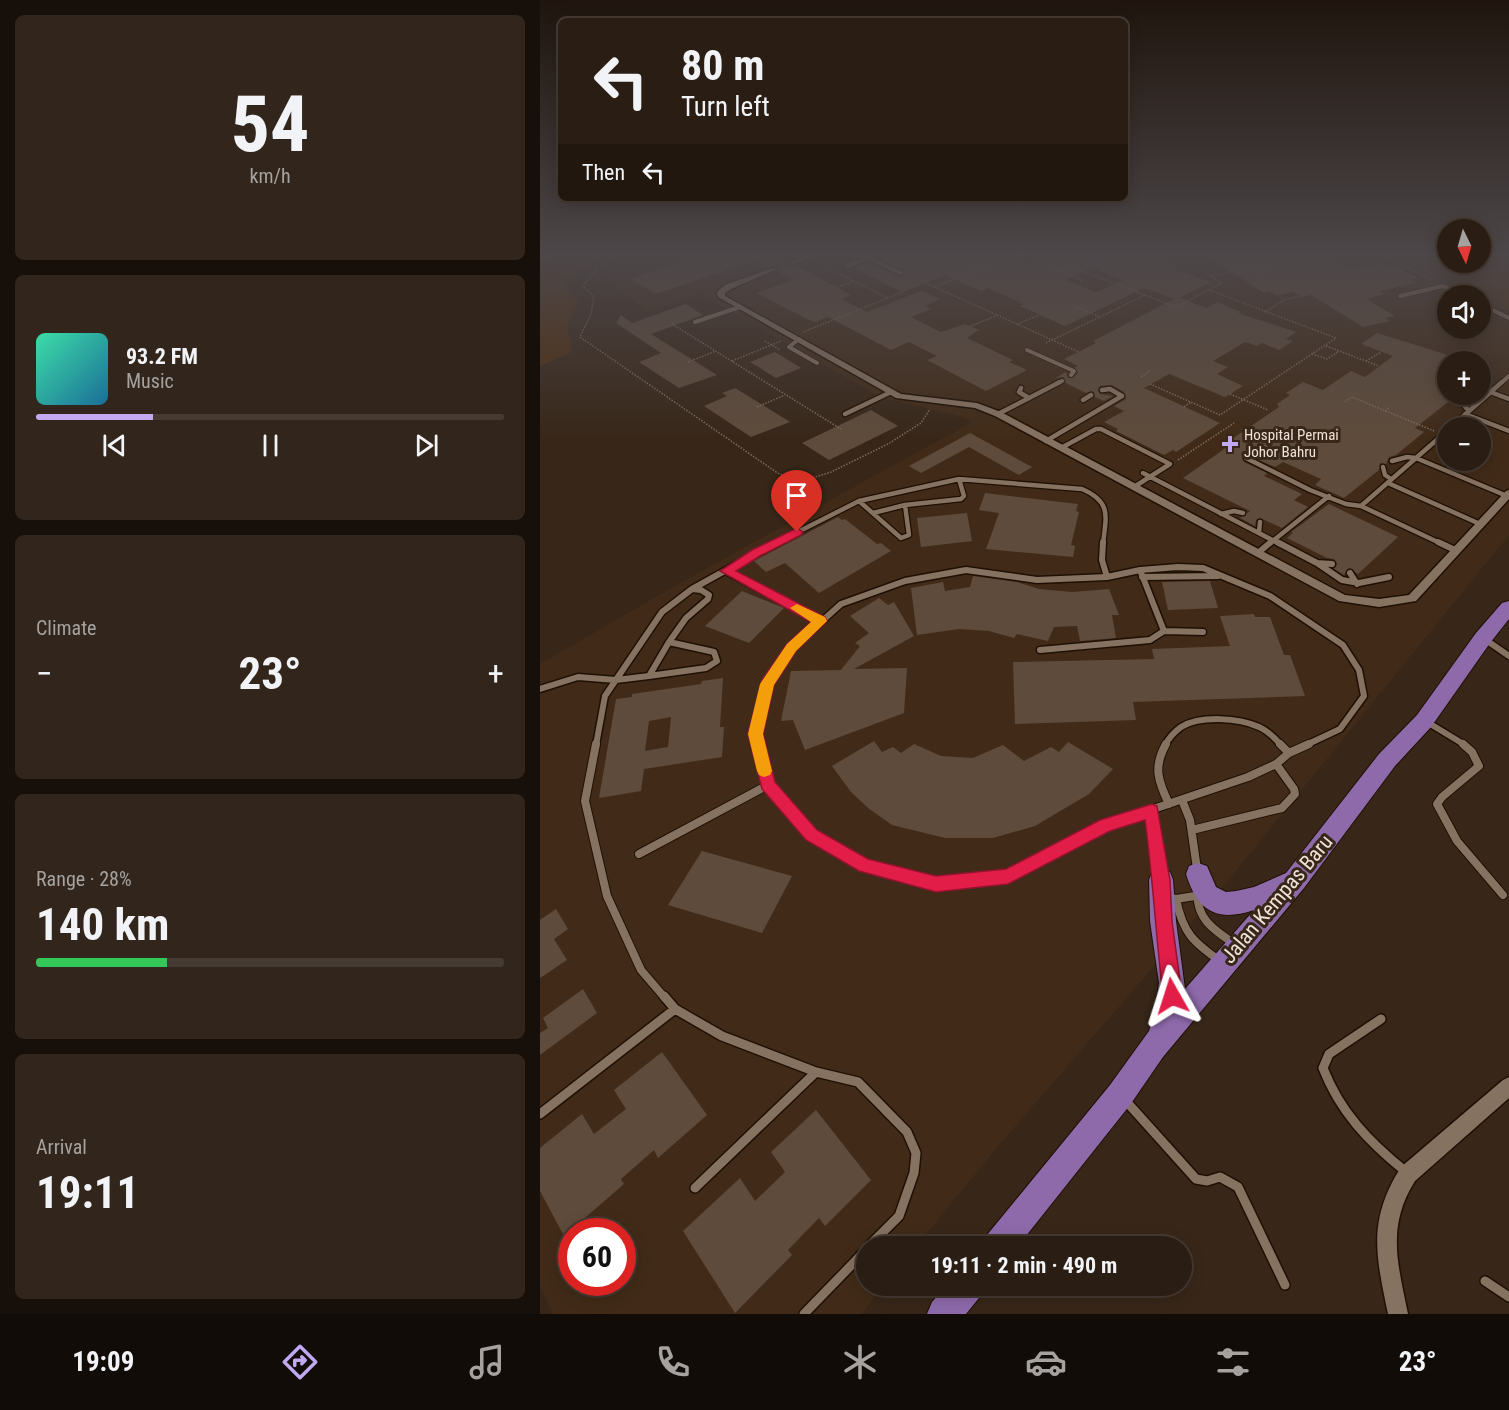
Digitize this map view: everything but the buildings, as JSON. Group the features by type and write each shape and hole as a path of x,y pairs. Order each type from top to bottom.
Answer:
{"main road":[{"name":"Jalan Kempas Baru","path":"1006,1236 1120,1095 1153,1047 1295,880 1388,760 1424,721 1483,638 1509,607"},
{"path":"1196,885 1221,903 1241,902 1257,898 1295,880"},
{"path":"1153,1047 1169,1012 1172,996 1163,921 1168,890"},
{"path":"944,1314 959,1296"}],"street":[{"path":"758,316 899,396 977,406 998,414 1343,598 1379,603 1412,598 1508,494"},
{"path":"1398,1314 1386,1254 1387,1218 1396,1189 1408,1174 1509,1086"}],"lane":[{"path":"695,322 712,316"},
{"path":"797,337 789,347 817,363"},
{"path":"1027,350 1059,367 1074,371 1075,373 1071,375"},
{"path":"817,363 831,357"},
{"path":"817,363 817,370"},
{"path":"1491,391 1509,376"},
{"path":"998,414 1062,381"},
{"path":"1021,388 1019,392 1031,397"},
{"path":"1047,441 1122,396 1110,389 1102,390"},
{"path":"845,414 891,392"},
{"path":"1083,400 1091,395"},
{"path":"1491,395 1509,399"},
{"path":"1463,405 1467,413 1509,430"},
{"path":"1462,417 1476,405"},
{"path":"1061,448 1080,441 1096,429 1101,429 1170,464"},
{"path":"1361,506 1437,439"},
{"path":"1392,461 1407,457 1416,458 1508,494"},
{"path":"1246,458 1310,490 1346,504 1361,506 1455,550"},
{"path":"1134,487 1170,464"},
{"path":"1383,467 1389,481 1480,524"},
{"path":"1143,473 1317,563 1336,579 1366,585 1389,577"},
{"path":"873,513 905,505 961,499 964,496 959,479"},
{"path":"880,1236 899,1216 914,1173 916,1153 907,1131 858,1082 816,1072 722,1036 675,1009 641,970 608,896 585,801 604,696 662,612 692,589 756,553 859,501 959,479 1072,488 1096,495 1104,505 1106,512 1102,560 1107,577"},
{"path":"1259,552 1329,496"},
{"path":"859,501 901,538 909,535 905,505"},
{"path":"1221,514 1244,513"},
{"path":"1258,532 1260,522"},
{"path":"1317,563 1332,564"},
{"path":"1203,568 1270,596 1343,645 1359,670 1364,696 1340,729 1288,753 1276,764 1248,777 1106,825 1008,876 936,884 865,866 812,835 768,785 755,734 767,684 792,648 841,604 905,581 966,570 1037,580 1107,577 1140,570 1203,568"},
{"path":"1140,570 1164,630"},
{"path":"726,571 820,621"},
{"path":"1350,573 1358,585"},
{"path":"1142,577 1225,576"},
{"path":"649,675 686,618 708,599 709,595 701,590 692,589"},
{"path":"1040,650 1150,640 1164,630 1203,632"},
{"path":"1483,638 1509,656"},
{"path":"540,689 578,677 616,680 708,668 718,660 714,652 669,642"},
{"path":"1169,804 1157,774 1157,768 1164,747 1175,731 1183,726 1193,722 1213,721 1249,724 1270,734 1288,753"},
{"path":"1424,721 1469,748 1478,758 1479,766 1442,797 1437,804 1454,834 1503,896"},
{"path":"1192,830 1281,808 1295,795 1294,789 1276,764"},
{"path":"639,854 768,785"},
{"path":"1182,800 1192,830 1196,885 1203,920 1217,933 1230,954"},
{"path":"1152,811 1168,890 1181,927 1190,940 1230,954"},
{"path":"1168,890 1196,885"},
{"path":"540,1114 675,1009"},
{"path":"1381,1018 1329,1054 1323,1068 1338,1105 1375,1147 1408,1174"},
{"path":"695,1188 816,1072"},
{"path":"1120,1095 1196,1179 1207,1181 1220,1178 1238,1187 1285,1285"},
{"path":"804,1314 856,1260"},
{"path":"1485,1281 1509,1297"}],"path":[{"path":"590,316 580,337 779,474 809,479 831,472 888,444 921,423 935,401"},
{"path":"732,361 845,316"},
{"path":"971,326 995,316"},
{"path":"1001,316 1079,352"},
{"path":"1018,324 1036,316"},
{"path":"1046,343 1100,316"},
{"path":"1150,384 1220,415 1336,338 1277,316"},
{"path":"672,324 841,429"},
{"path":"1324,346 1379,366"},
{"path":"688,362 716,351"},
{"path":"1312,354 1327,359 1339,351"},
{"path":"1366,361 1381,352"},
{"path":"1141,377 1150,371"},
{"path":"1230,394 1268,410"},
{"path":"757,407 786,395"},
{"path":"1345,402 1352,397 1437,433"},
{"path":"1184,407 1191,402"},
{"path":"1385,411 1390,407"},
{"path":"1170,464 1234,423"}],"shaded area":[{"path":"540,316 571,316 567,326 572,352 540,366"},
{"path":"739,316 1437,316 1437,339 1491,339 1491,316 1509,316 1509,535 1225,884 1000,1144 924,1236 856,1236 856,1296 876,1296 861,1314 553,1314 540,1286 540,664 682,582 972,422 963,417 880,397"}],"slow traffic":[{"path":"764,771 755,734 767,684 792,648 820,621 797,608"}],"place":[{"name":"Hospital Permai Johor Bahru","path":"1230,444"}],"route":[{"path":"797,532 726,571 820,621 792,648 767,684 755,734 768,785 812,835 865,866 936,884 1008,876 1106,825 1152,811 1172,996"}]}
